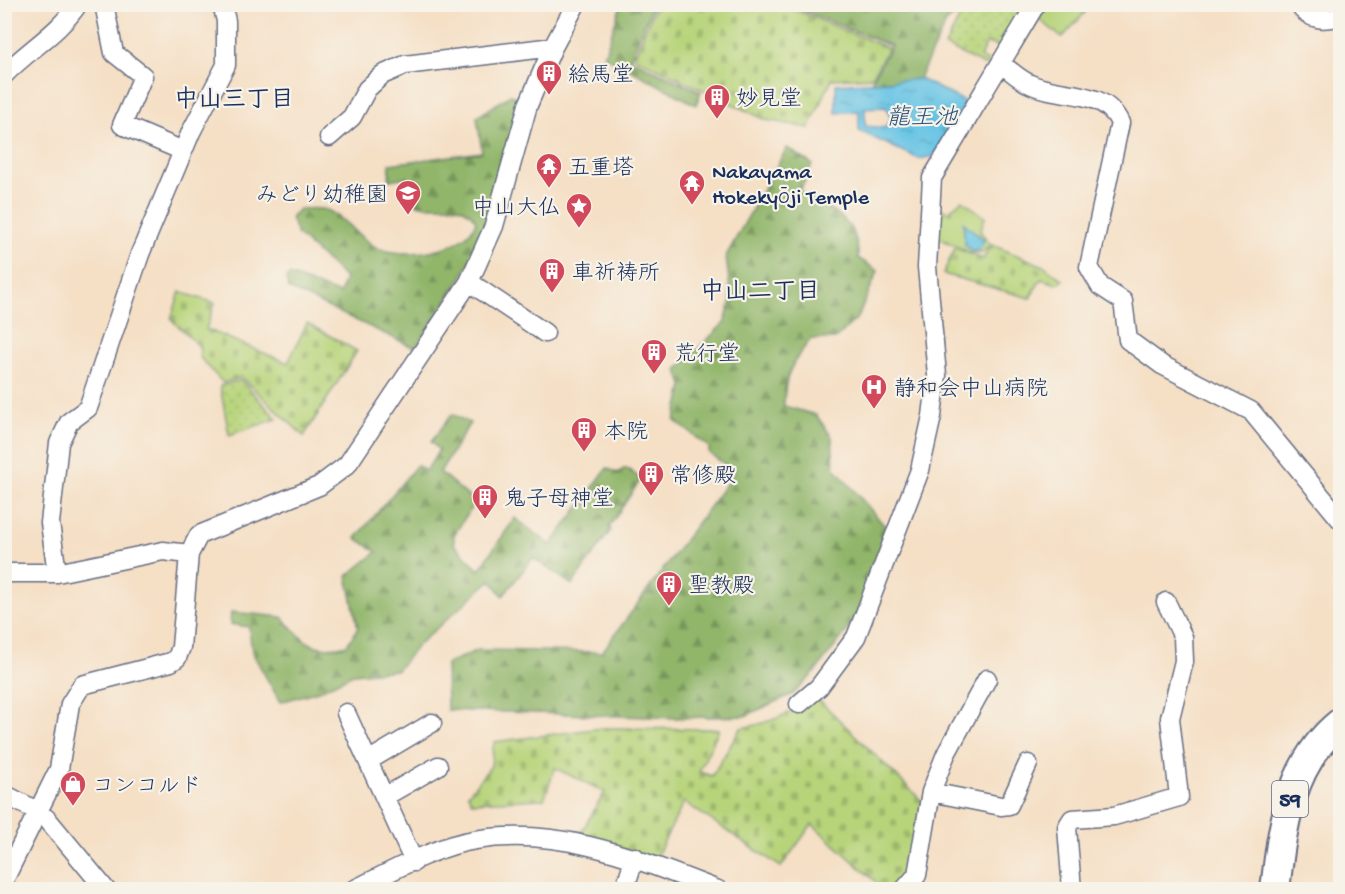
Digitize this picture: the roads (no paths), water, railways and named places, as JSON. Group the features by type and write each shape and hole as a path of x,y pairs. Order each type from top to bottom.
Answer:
{"main road":[{"name":"59","path":"1275,890 1280,837 1290,798 1306,764 1320,744 1341,723"}],"street":[{"path":"4,75 25,54 64,23 78,4"},
{"path":"104,4 114,53 142,76 122,125 183,151"},
{"path":"57,573 50,523 59,443 69,422 88,408 140,254 183,151 226,65 226,21 222,4"},
{"path":"4,880 59,769 70,704 82,686 171,662 177,658 181,647 189,554 199,535 319,486 347,465 469,282 494,226 528,105 553,46 576,4"},
{"path":"799,704 819,687 856,637 920,470 932,416 937,375 927,267 932,178 1035,4"},
{"path":"1298,4 1310,17 1322,20 1341,17"},
{"path":"329,136 352,117 367,89 382,75 405,65 553,46"},
{"path":"1001,63 1029,84 1096,99 1116,115 1120,123 1089,267 1100,286 1123,301 1128,340 1162,365 1251,411 1341,519"},
{"path":"469,282 545,333"},
{"path":"4,573 57,573 163,551 189,554"},
{"path":"1072,890 1067,828 1072,819 1114,816 1179,797 1170,718 1184,662 1183,637 1166,602"},
{"path":"904,890 917,875 931,792 946,754 987,680"},
{"path":"346,713 414,862"},
{"path":"368,761 432,723"},
{"path":"931,792 1001,807 1009,805 1028,764"},
{"path":"384,797 438,766"},
{"path":"4,794 39,812 106,890"},
{"path":"352,890 414,862 474,840 514,837 543,837 581,842 635,857 718,890"},
{"path":"624,890 635,857"}],"water":[{"name":"龍王池","path":"920,79 966,102 934,156 919,159 859,131 859,111 836,113 836,84","holes":["886,107 891,119 884,128 865,126 865,108"]},
{"path":"963,222 984,240 979,250 972,251 965,245"}],"place":[{"name":"絵馬堂","path":"549,96"},
{"name":"妙見堂","path":"717,120"},
{"name":"五重塔","path":"549,189"},
{"name":"Nakayama Hokekyōji Temple","path":"692,206"},
{"name":"みどり幼稚園","path":"408,216"},
{"name":"中山大仏","path":"579,229"},
{"name":"車祈祷所","path":"552,294"},
{"name":"荒行堂","path":"654,375"},
{"name":"静和会中山病院","path":"874,410"},
{"name":"本院","path":"584,453"},
{"name":"常修殿","path":"651,497"},
{"name":"鬼子母神堂","path":"485,520"},
{"name":"聖教殿","path":"669,607"},
{"name":"コンコルド","path":"73,807"}],"district":[{"name":"中山三丁目","path":"234,98"},
{"name":"中山二丁目","path":"760,290"}]}
